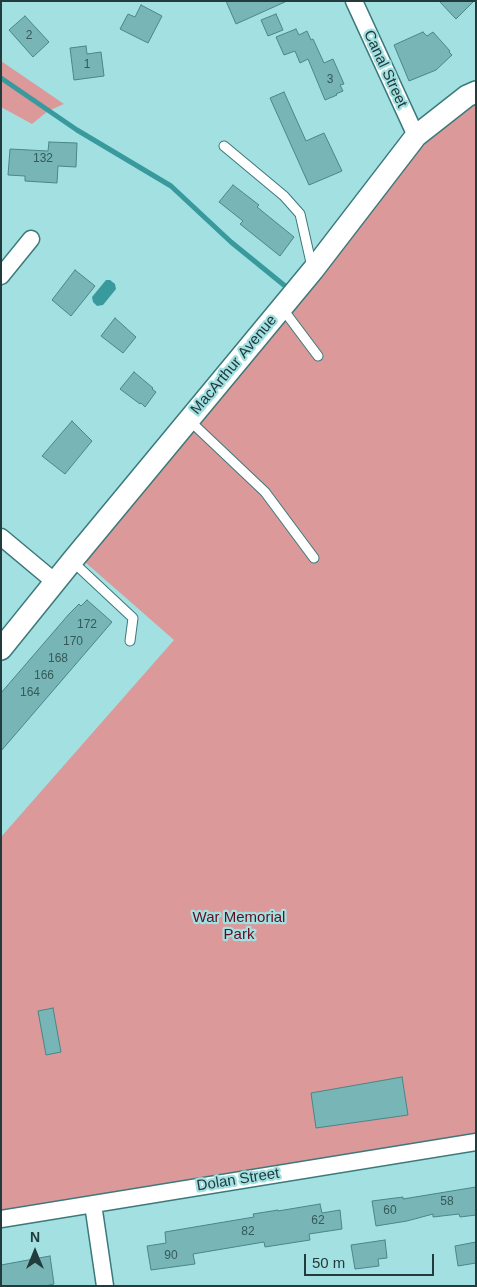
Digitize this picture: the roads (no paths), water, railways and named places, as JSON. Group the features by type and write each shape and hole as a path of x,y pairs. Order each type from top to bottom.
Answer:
{"street":[{"name":"Canal Street","path":"354,1 416,136"},
{"name":"MacArthur Avenue","path":"1,649 313,270 416,136 468,96 476,92"},
{"path":"1,276 31,239"},
{"path":"1,537 55,582"},
{"name":"Dolan Street","path":"1,1219 476,1142"},
{"path":"93,1204 104,1286"}],"lane":[{"path":"224,146 284,196 300,214 313,270"},
{"path":"282,308 318,356"},
{"path":"188,420 265,492 314,558"},
{"path":"72,561 133,618 130,641"}],"water":[{"path":"106,280 110,280 115,284 116,289 103,305 97,306 93,302 92,297"}],"waterway":[{"path":"1,78 77,130 171,186 231,242 290,290"}],"park label":[{"name":"War Memorial Park","path":"239,926"}]}
